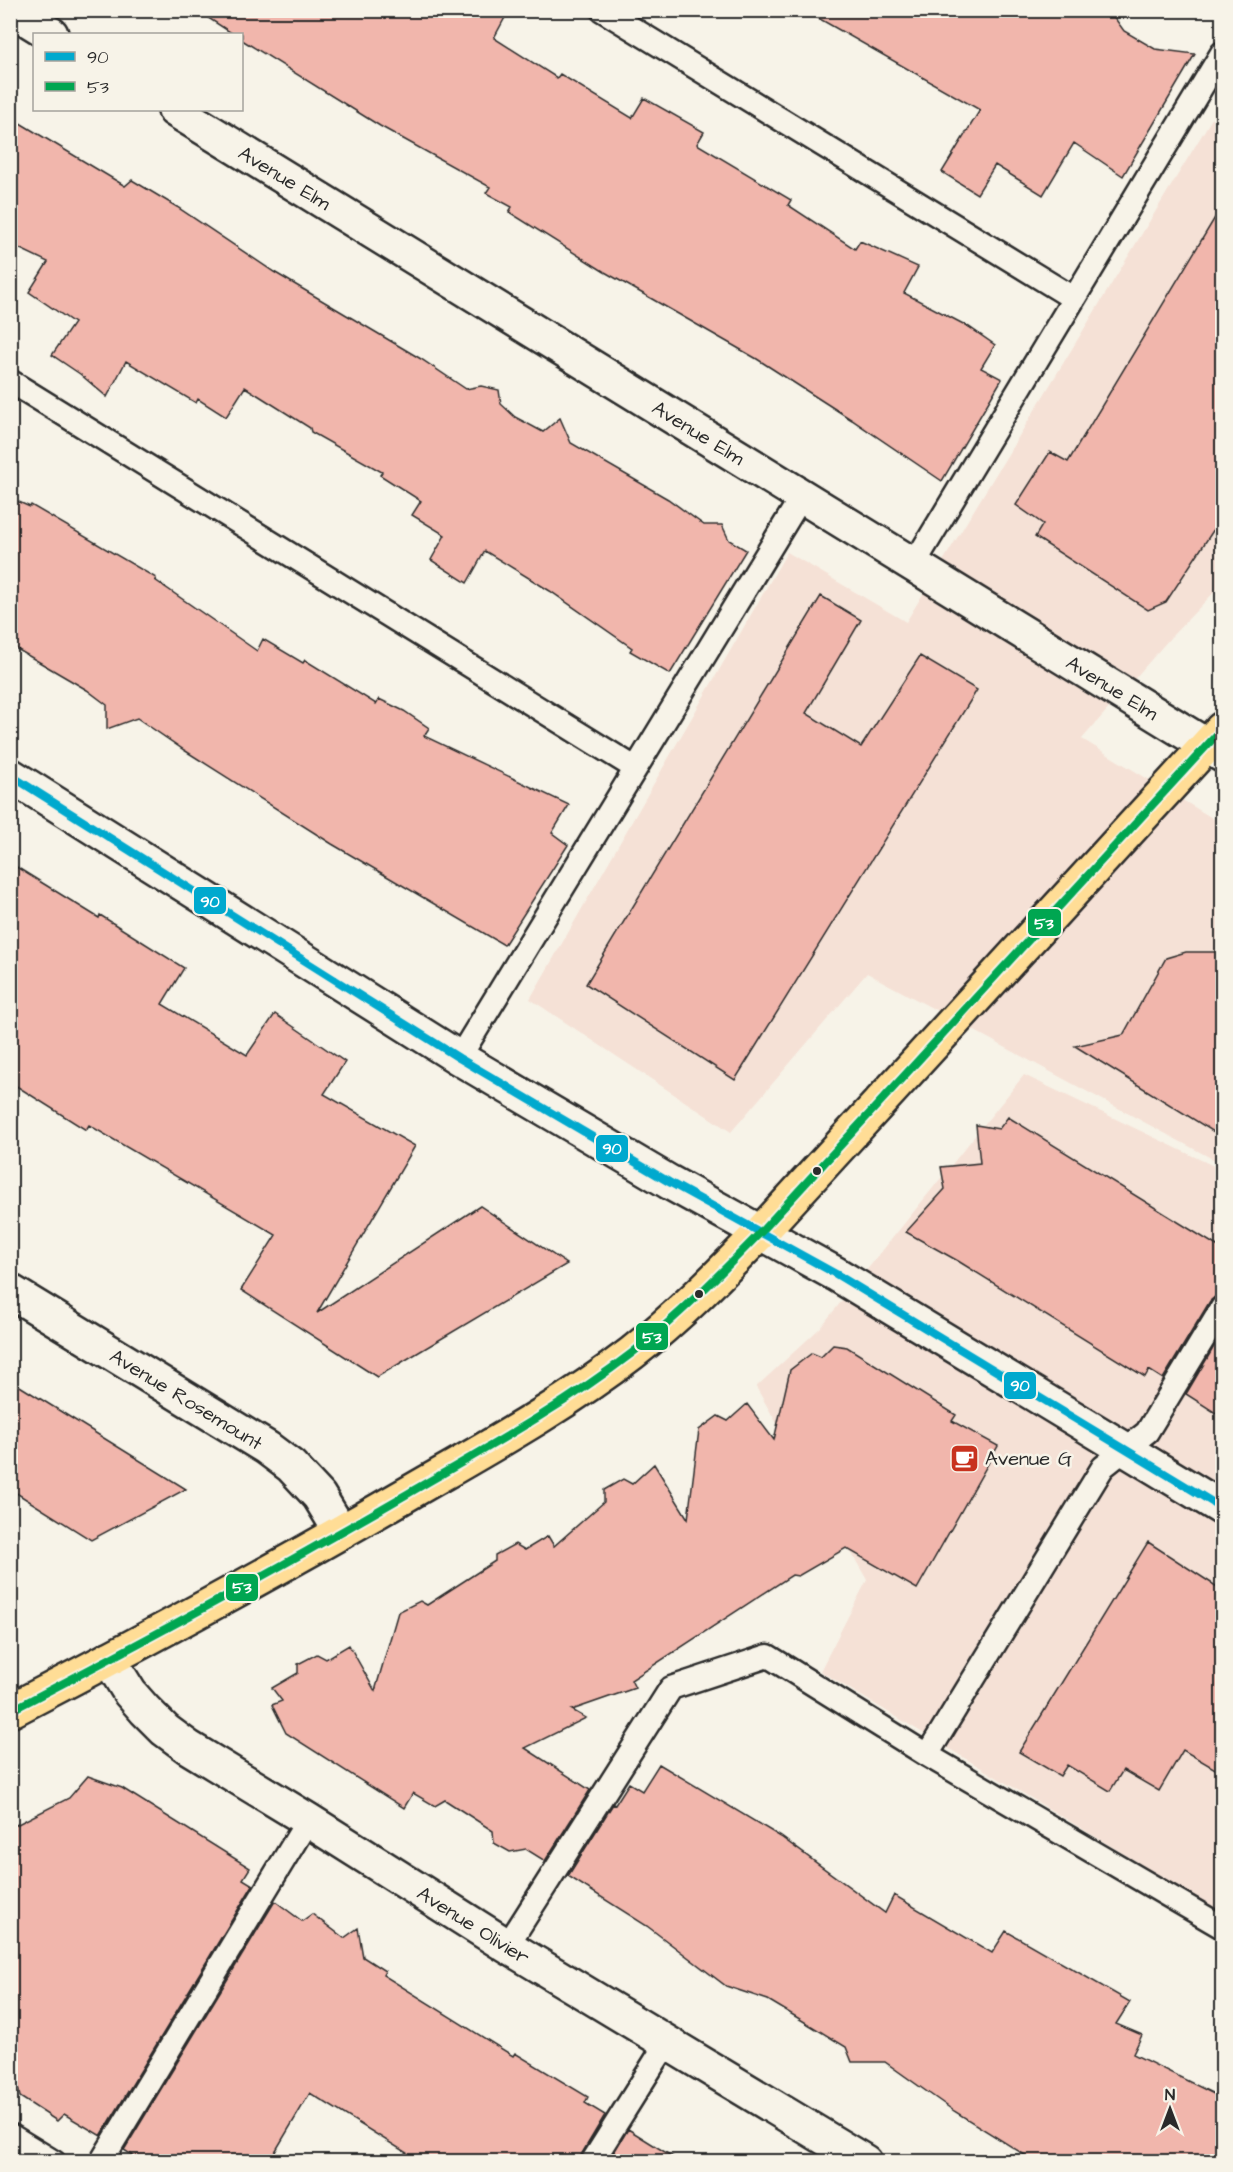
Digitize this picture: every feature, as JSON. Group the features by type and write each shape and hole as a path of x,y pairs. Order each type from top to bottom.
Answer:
{"main road":[{"path":"10,1711 341,1532 567,1401 634,1352 682,1310 761,1232 1217,744"}],"street":[{"path":"12,10 49,33"},
{"name":"Avenue Elm","path":"177,111 802,496 1217,744"},
{"path":"10,775 459,1058 677,1186 836,1274 1222,1508"},
{"name":"Avenue Rosemount","path":"10,1291 267,1448 291,1466 319,1496 341,1532"},
{"name":"Avenue Olivier","path":"108,1659 130,1693 165,1730 188,1747 666,2044 865,2162"}],"lane":[{"path":"602,10 1073,298"},
{"path":"914,564 1222,53"},
{"path":"10,381 635,768"},
{"path":"459,1058 802,496"},
{"path":"927,1755 1103,1467 1147,1432 1222,1308"},
{"path":"507,1946 671,1688 768,1656 927,1755 1222,1927"},
{"path":"101,2162 308,1820"},
{"path":"592,2162 666,2044"},
{"path":"10,2135 54,2162"}],"shaded area":[{"path":"1222,102 1222,584 1170,638 1082,739 1222,824 1222,1164 867,973 731,1132 530,999 787,552 906,622"},
{"path":"1024,1075 1222,1170 1222,1913 820,1671 867,1580 756,1387 820,1328"}],"building":[{"path":"196,10 509,10 494,38 557,78 560,74 632,118 644,98 704,132 697,144 791,200 788,205 855,249 860,241 918,267 904,293 969,327 995,345 981,368 1002,379 942,481 757,359 603,271 509,212 512,207 486,193 490,187 380,126 243,41 243,33 231,33"},
{"path":"804,10 1109,10 1124,31 1155,49 1195,54 1123,176 1074,143 1043,195 995,165 977,194 942,172 980,110"},
{"path":"10,117 125,186 132,180 177,207 274,272 421,359 466,389 481,386 499,390 501,404 515,417 543,432 560,418 571,443 668,499 704,525 722,525 729,540 746,550 670,674 630,651 632,648 550,591 485,551 467,583 431,560 445,535 412,515 421,501 380,475 382,472 311,432 310,428 245,387 226,417 198,399 196,403 126,361 107,397 80,374 52,355 74,323 29,292 48,262 10,244"},
{"path":"1222,206 1222,517 1166,602 1148,610 1035,537 1043,524 1016,505 1050,452 1068,462"},
{"path":"10,498 30,507 31,505 156,578 155,580 257,651 263,639 303,663 305,660 376,704 379,699 404,711 429,728 424,736 569,805 552,833 568,845 504,945 332,844 137,718 107,729 107,705 87,690 10,645"},
{"path":"821,596 861,620 806,713 861,747 920,656 977,690 735,1080 586,984"},
{"path":"10,863 99,918 100,915 184,968 162,1004 247,1055 275,1014 345,1062 324,1094 415,1146 317,1313 480,1206 567,1264 377,1377 241,1290 276,1235 89,1125 86,1130 10,1082"},
{"path":"1186,952 1222,952 1222,1137 1075,1046 1123,1035 1166,958"},
{"path":"1008,1117 1222,1249 1222,1295 1210,1301 1163,1379 1149,1370 1145,1377 958,1261 906,1232 945,1189 941,1167 980,1163 976,1125 999,1129"},
{"path":"1222,1333 1222,1417 1186,1394"},
{"path":"833,1345 847,1347 956,1415 952,1421 998,1446 917,1589 846,1548 798,1576 792,1575 631,1680 635,1688 572,1710 586,1718 525,1748 590,1790 545,1861 526,1849 510,1852 494,1843 493,1831 445,1800 435,1806 413,1793 404,1808 286,1733 272,1705 282,1701 272,1688 298,1673 298,1664 317,1654 326,1659 349,1645 375,1691 398,1612 420,1601 427,1605 495,1561 495,1555 515,1544 525,1550 548,1536 554,1546 604,1502 604,1490 623,1479 632,1484 654,1464 688,1519 699,1430 718,1416 728,1421 747,1404 774,1440 790,1370 812,1353 821,1357"},
{"path":"10,1380 186,1489 91,1540 10,1489"},
{"path":"1148,1542 1222,1590 1222,1773 1183,1750 1159,1791 1123,1770 1110,1791 1067,1765 1060,1776 1019,1752"},
{"path":"659,1764 781,1837 885,1913 894,1895 992,1953 1006,1931 1130,2002 1116,2024 1142,2035 1133,2054 1222,2098 1222,2162 1036,2162 954,2111 885,2062 852,2062 846,2047 808,2024 768,2000 726,1986 647,1926 568,1876 613,1804 615,1805 629,1783 642,1791"},
{"path":"88,1776 122,1788 250,1868 243,1879 253,1885 101,2136 64,2114 57,2121 20,2097 10,2052 10,1828 69,1798"},
{"path":"275,1901 302,1921 312,1914 344,1938 358,1928 363,1957 385,1971 383,1975 513,2056 515,2053 588,2097 585,2103 605,2115 579,2162 421,2162 310,2093 269,2162 143,2162 124,2150"},
{"path":"628,2129 681,2162 608,2162"}],"transit line":[{"name":"53","path":"10,1711 261,1577 466,1460 523,1427 632,1353 698,1295 761,1232 1222,729"},
{"name":"90","path":"10,775 459,1058 669,1182 836,1274 1222,1508"}],"place":[{"name":"Avenue G","path":"964,1458"}]}
